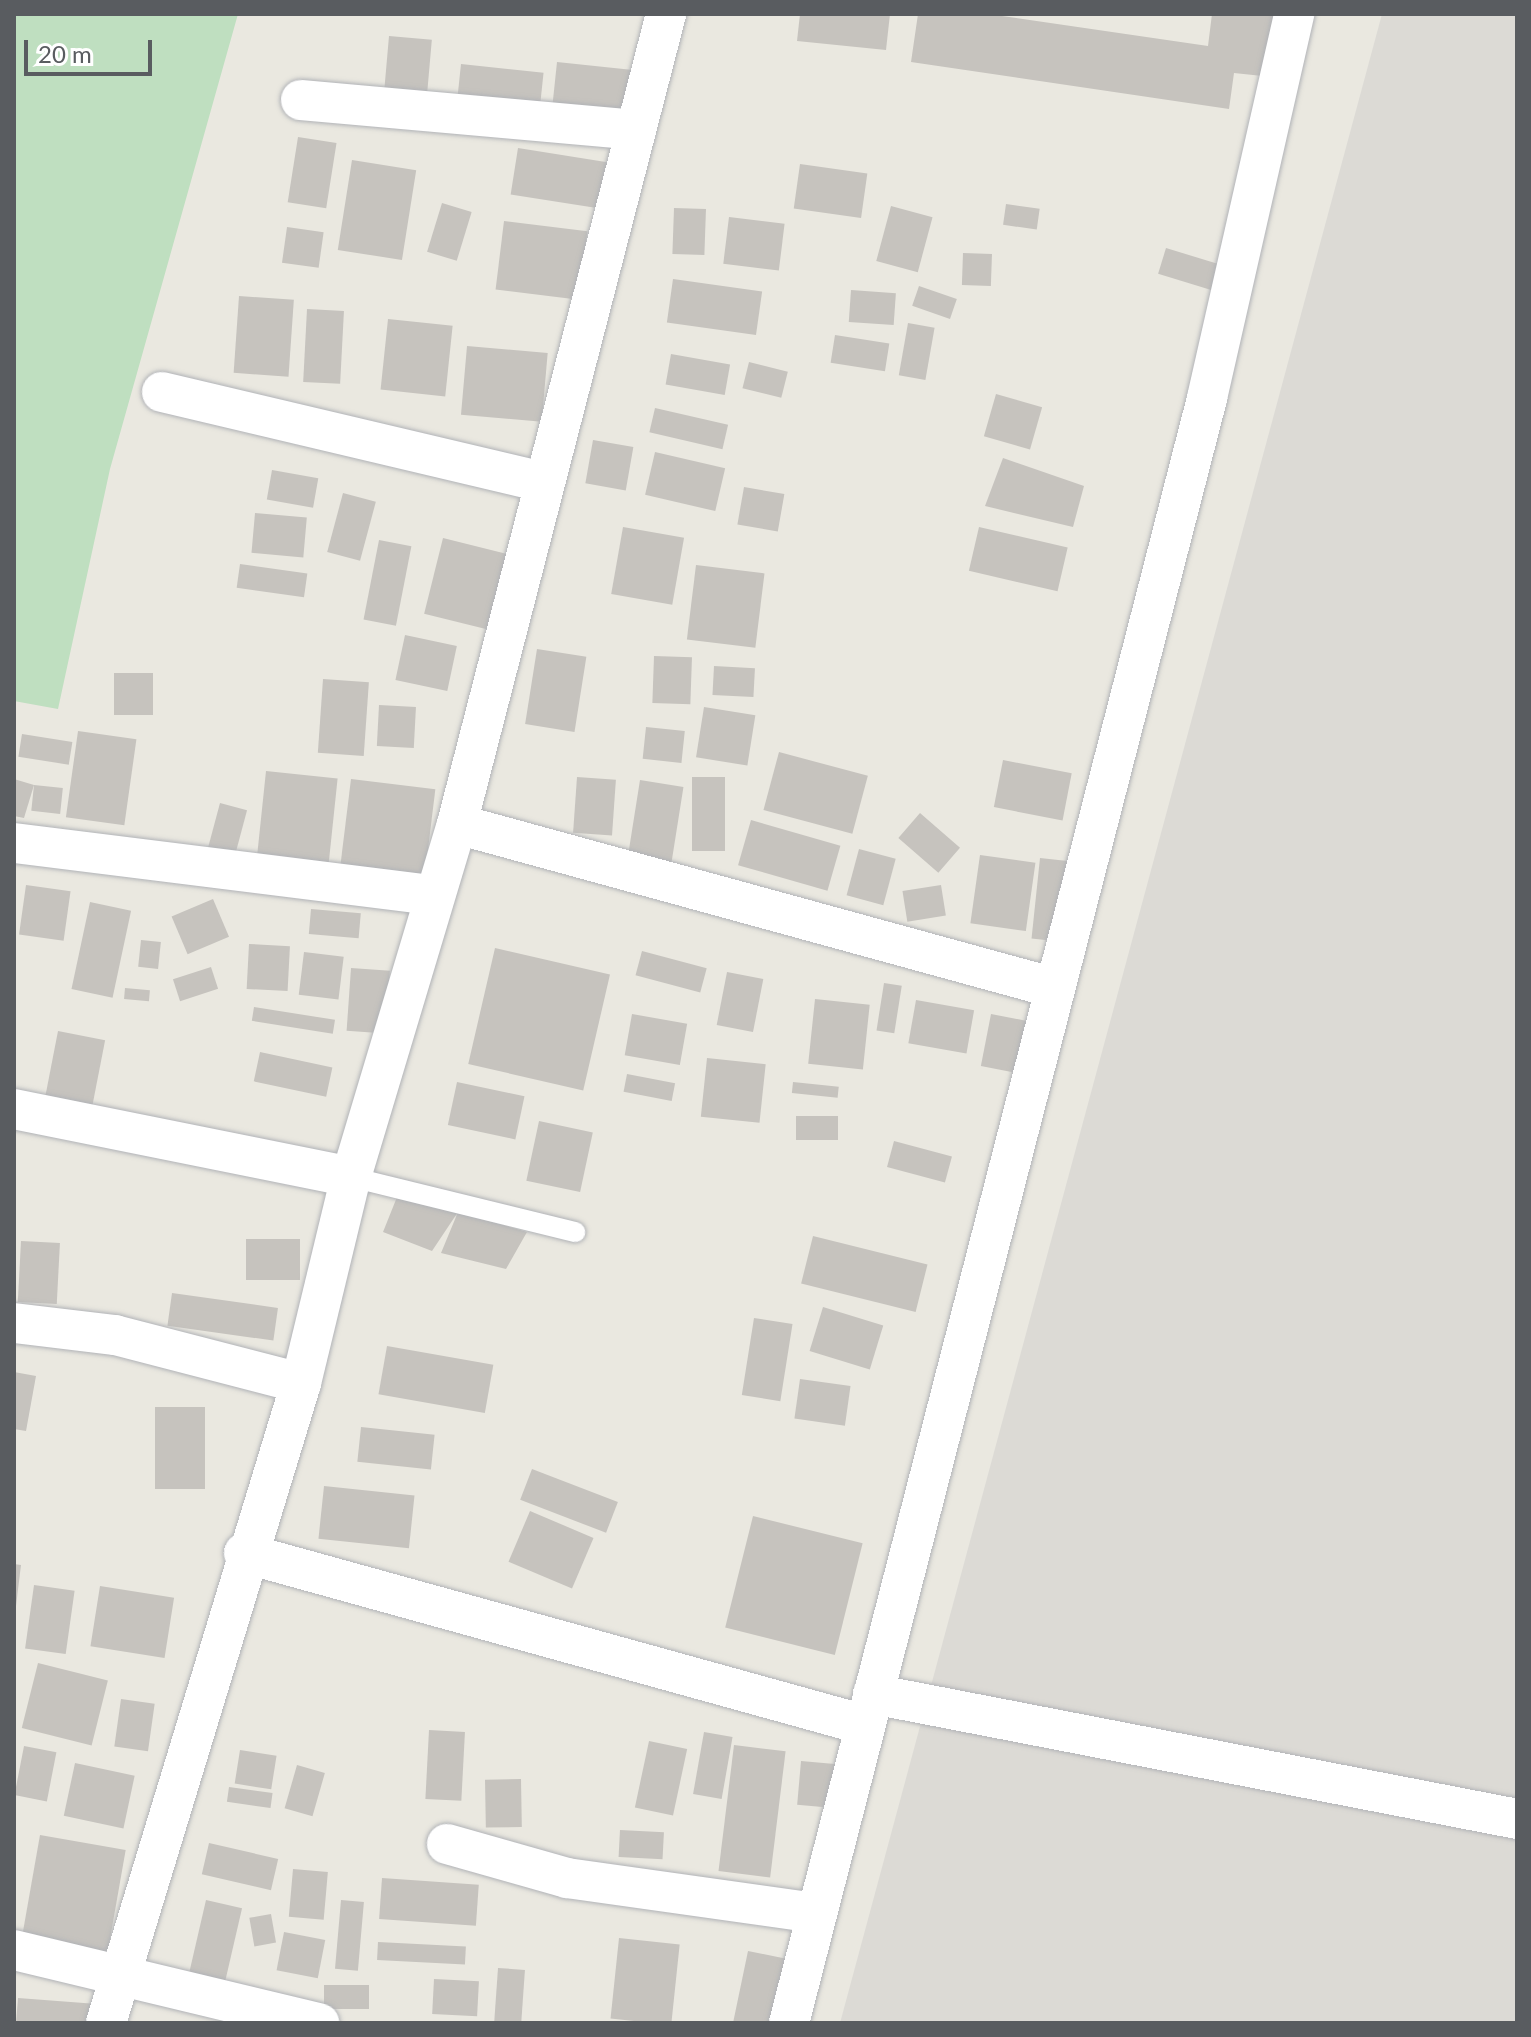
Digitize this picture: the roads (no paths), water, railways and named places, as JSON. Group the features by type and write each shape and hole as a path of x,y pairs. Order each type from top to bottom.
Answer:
{"street":[{"path":"106,2023 244,1553 301,1383 351,1177 457,824 526,478 636,130 666,14"},
{"path":"789,2023 1207,398 1294,14"},
{"path":"301,100 636,130"},
{"path":"162,392 526,478"},
{"path":"457,824 1055,988"},
{"path":"14,843 434,895"},
{"path":"14,1109 351,1177"},
{"path":"14,1323 104,1333 301,1383"},
{"path":"244,1553 869,1709 1517,1819"},
{"path":"447,1844 567,1878 816,1913"},
{"path":"14,1950 319,2023"}],"lane":[{"path":"351,1177 575,1232"}]}
